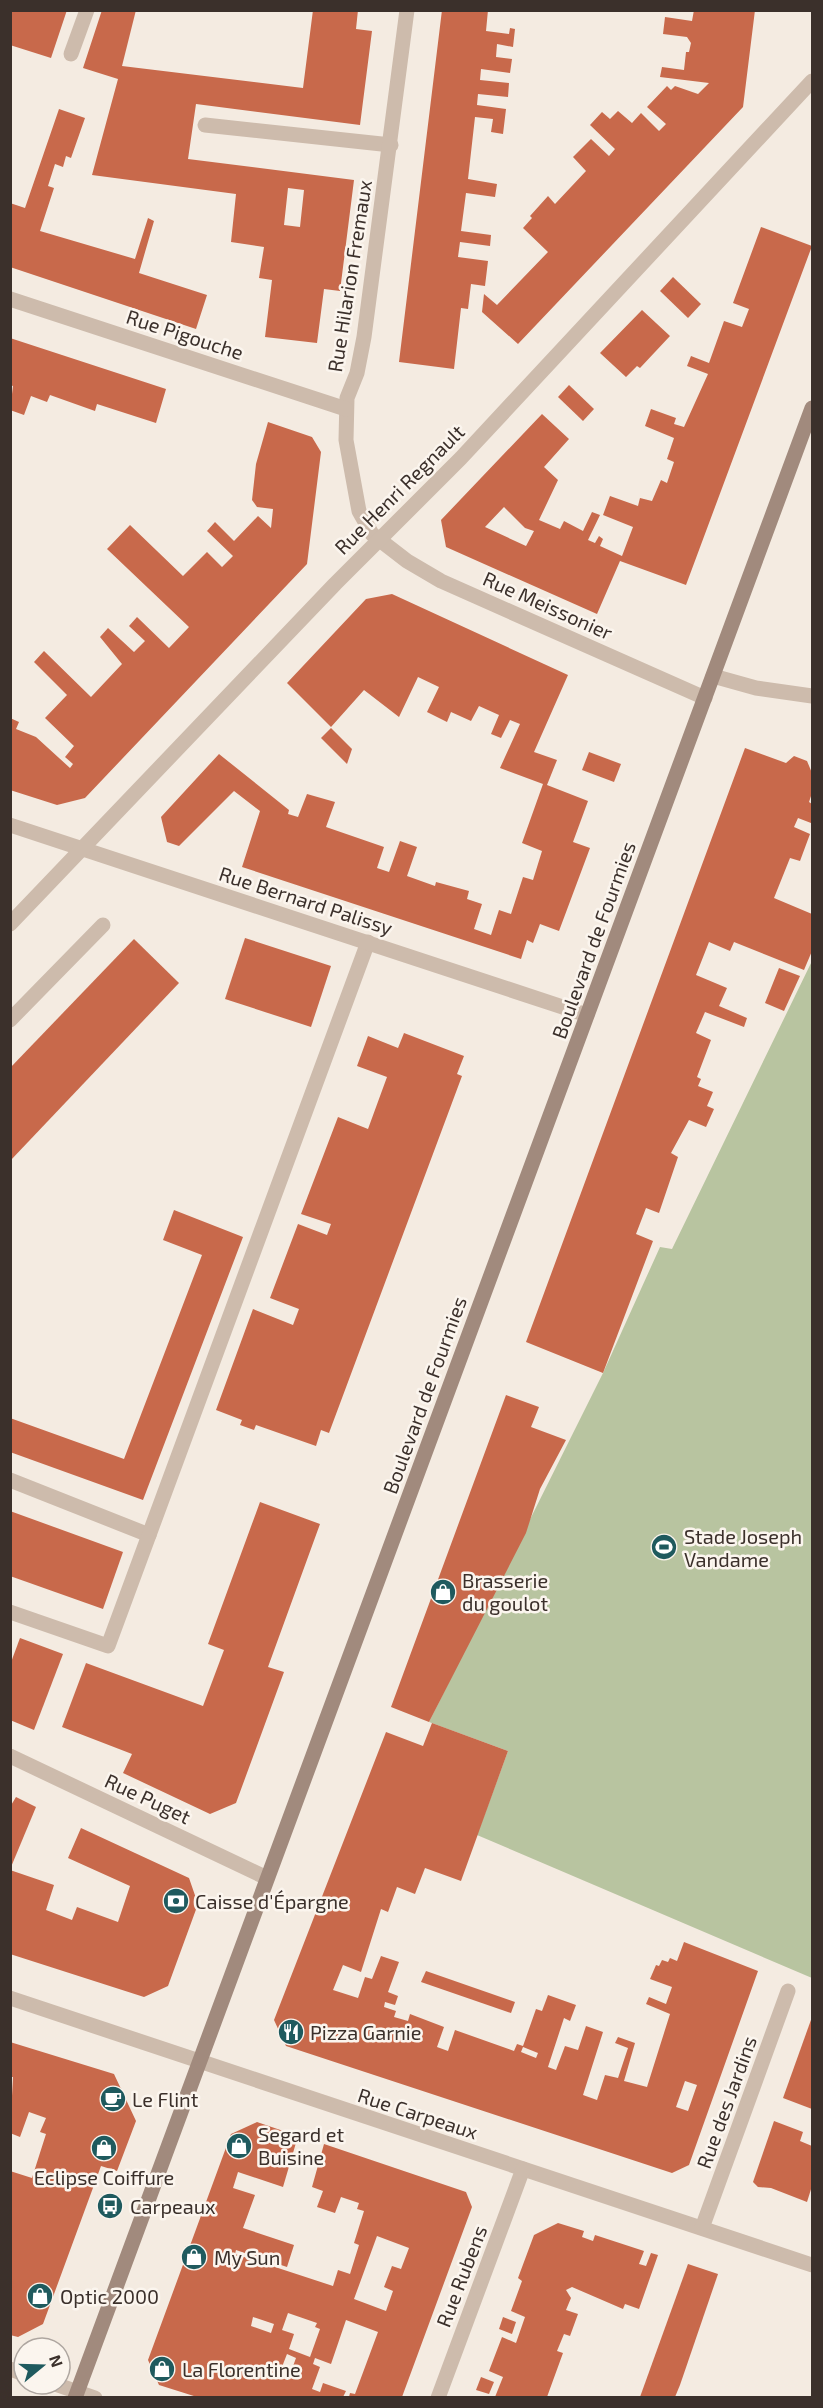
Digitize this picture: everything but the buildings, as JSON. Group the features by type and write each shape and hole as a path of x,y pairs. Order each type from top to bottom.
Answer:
{"street":[{"path":"71,54 87,10"},
{"name":"Rue Hilarion Fremaux","path":"379,540 366,528 359,511 348,457 346,409 361,354 391,145 407,10"},
{"name":"Rue Henri Regnault","path":"10,924 448,471 813,81"},
{"path":"205,125 391,145"},
{"name":"Rue Pigouche","path":"10,298 346,409"},
{"name":"Boulevard de Fourmies","path":"76,2394 813,408"},
{"name":"Rue Meissonier","path":"379,540 407,561 441,581 705,698"},
{"path":"713,676 746,686 813,696"},
{"name":"Rue Bernard Palissy","path":"10,825 588,1015"},
{"path":"10,1020 103,925"},
{"path":"10,1612 108,1646 368,942"},
{"path":"10,1480 149,1535"},
{"name":"Rue Puget","path":"10,1756 267,1878"},
{"name":"Rue des Jardins","path":"702,2228 788,1991"},
{"name":"Rue Carpeaux","path":"10,1998 813,2265"},
{"name":"Rue Rubens","path":"438,2397 523,2169"},
{"path":"76,2394 95,2397"}],"green space":[{"name":"Stade Joseph Vandame","path":"812,961 812,1978 477,1835 508,1751 429,1722 603,1373 660,1247 672,1249"}],"place":[{"name":"Stade Joseph Vandame","path":"664,1547"},
{"name":"Brasserie du goulot","path":"443,1592"},
{"name":"Caisse d'Épargne","path":"176,1901"},
{"name":"Pizza Garnie","path":"291,2032"},
{"name":"Le Flint","path":"113,2099"},
{"name":"Segard et Buisine","path":"239,2146"},
{"name":"Eclipse Coiffure","path":"104,2148"},
{"name":"Carpeaux","path":"110,2206"},
{"name":"My Sun","path":"194,2257"},
{"name":"Optic 2000","path":"40,2296"},
{"name":"La Florentine","path":"162,2369"}]}
